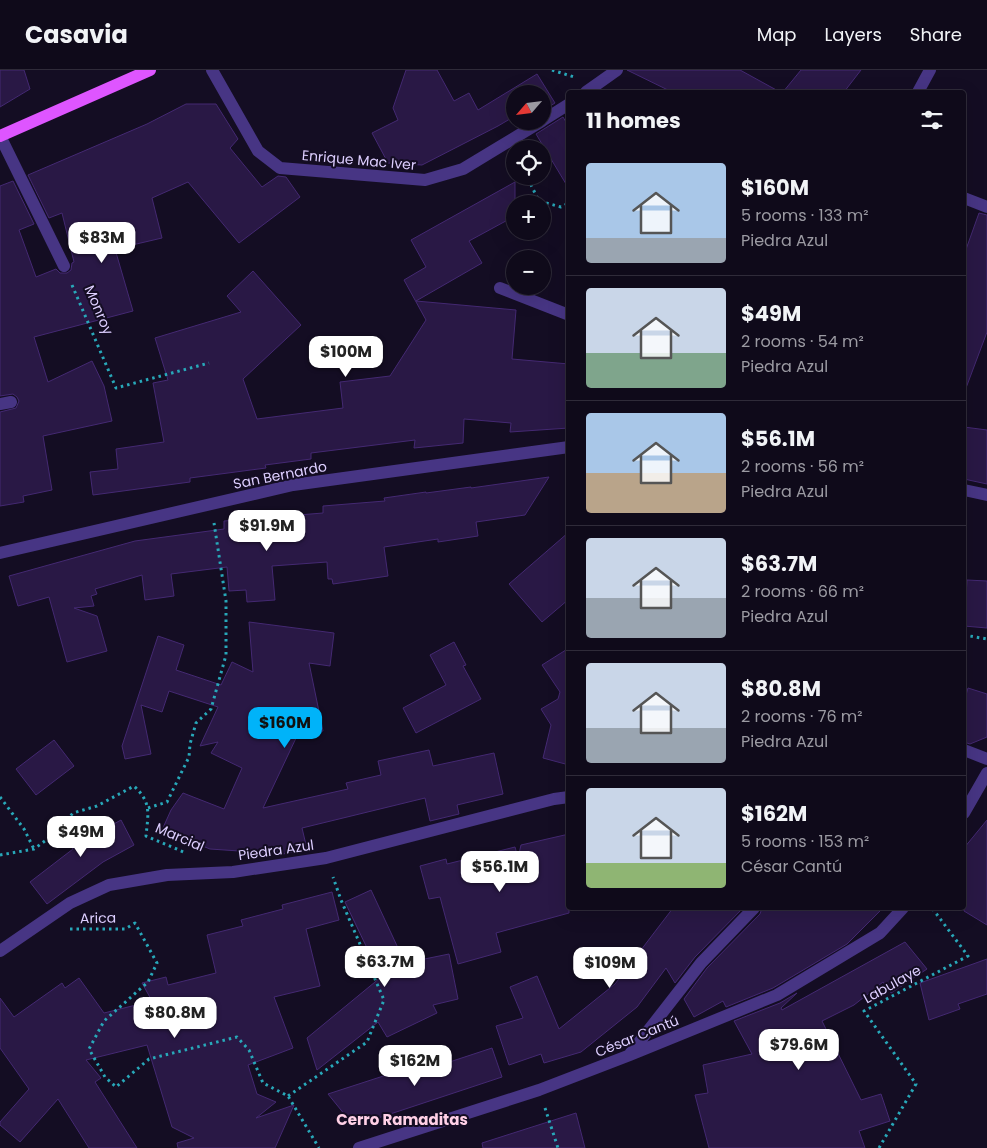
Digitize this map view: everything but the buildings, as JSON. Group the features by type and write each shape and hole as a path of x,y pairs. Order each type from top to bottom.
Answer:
{"main road":[{"path":"0,136 150,70"}],"street":[{"name":"Enrique Mac Iver","path":"212,70 258,151 280,168 425,180 463,169 527,130"},
{"path":"589,90 618,70"},
{"path":"919,90 930,70"},
{"name":"Enrique Mac Iver","path":"551,115 566,106"},
{"path":"0,136 64,266"},
{"path":"966,199 987,207"},
{"path":"500,288 566,314"},
{"name":"San Bernardo","path":"0,553 293,485 566,448"},
{"path":"966,490 987,495"},
{"path":"966,751 987,759"},
{"path":"966,810 987,773"},
{"name":"Piedra Azul","path":"0,950 70,903 110,884 167,875 233,872 326,858 566,797"},
{"path":"630,1055 701,963 752,910"},
{"name":"César Cantú","path":"359,1148 539,1090 778,995 880,933 901,910"}],"path":[{"path":"531,185 539,201 561,207 566,204"},
{"name":"Monroy","path":"64,266 116,388 209,363"},
{"path":"148,808 167,802 189,757 190,744 196,723 211,709 226,655 226,602 212,505"},
{"path":"966,635 987,639"},
{"name":"Marcial","path":"0,855 34,849 53,835 73,813 97,806 134,786 143,794 148,808 146,836 189,854"},
{"path":"0,797 24,829 34,849"},
{"path":"319,1148 288,1096 367,1042 384,1000 340,900 326,858"},
{"name":"Labulaye","path":"879,1148 916,1084 864,1011 968,956 934,910"},
{"name":"Arica","path":"68,929 125,929 135,923 158,963 148,982 104,1021 89,1048 105,1077 116,1087 150,1059 237,1038 249,1050 264,1083 288,1096"},
{"path":"539,1090 558,1148"}],"district":[{"name":"Cerro Ramaditas","path":"402,1119"}]}
